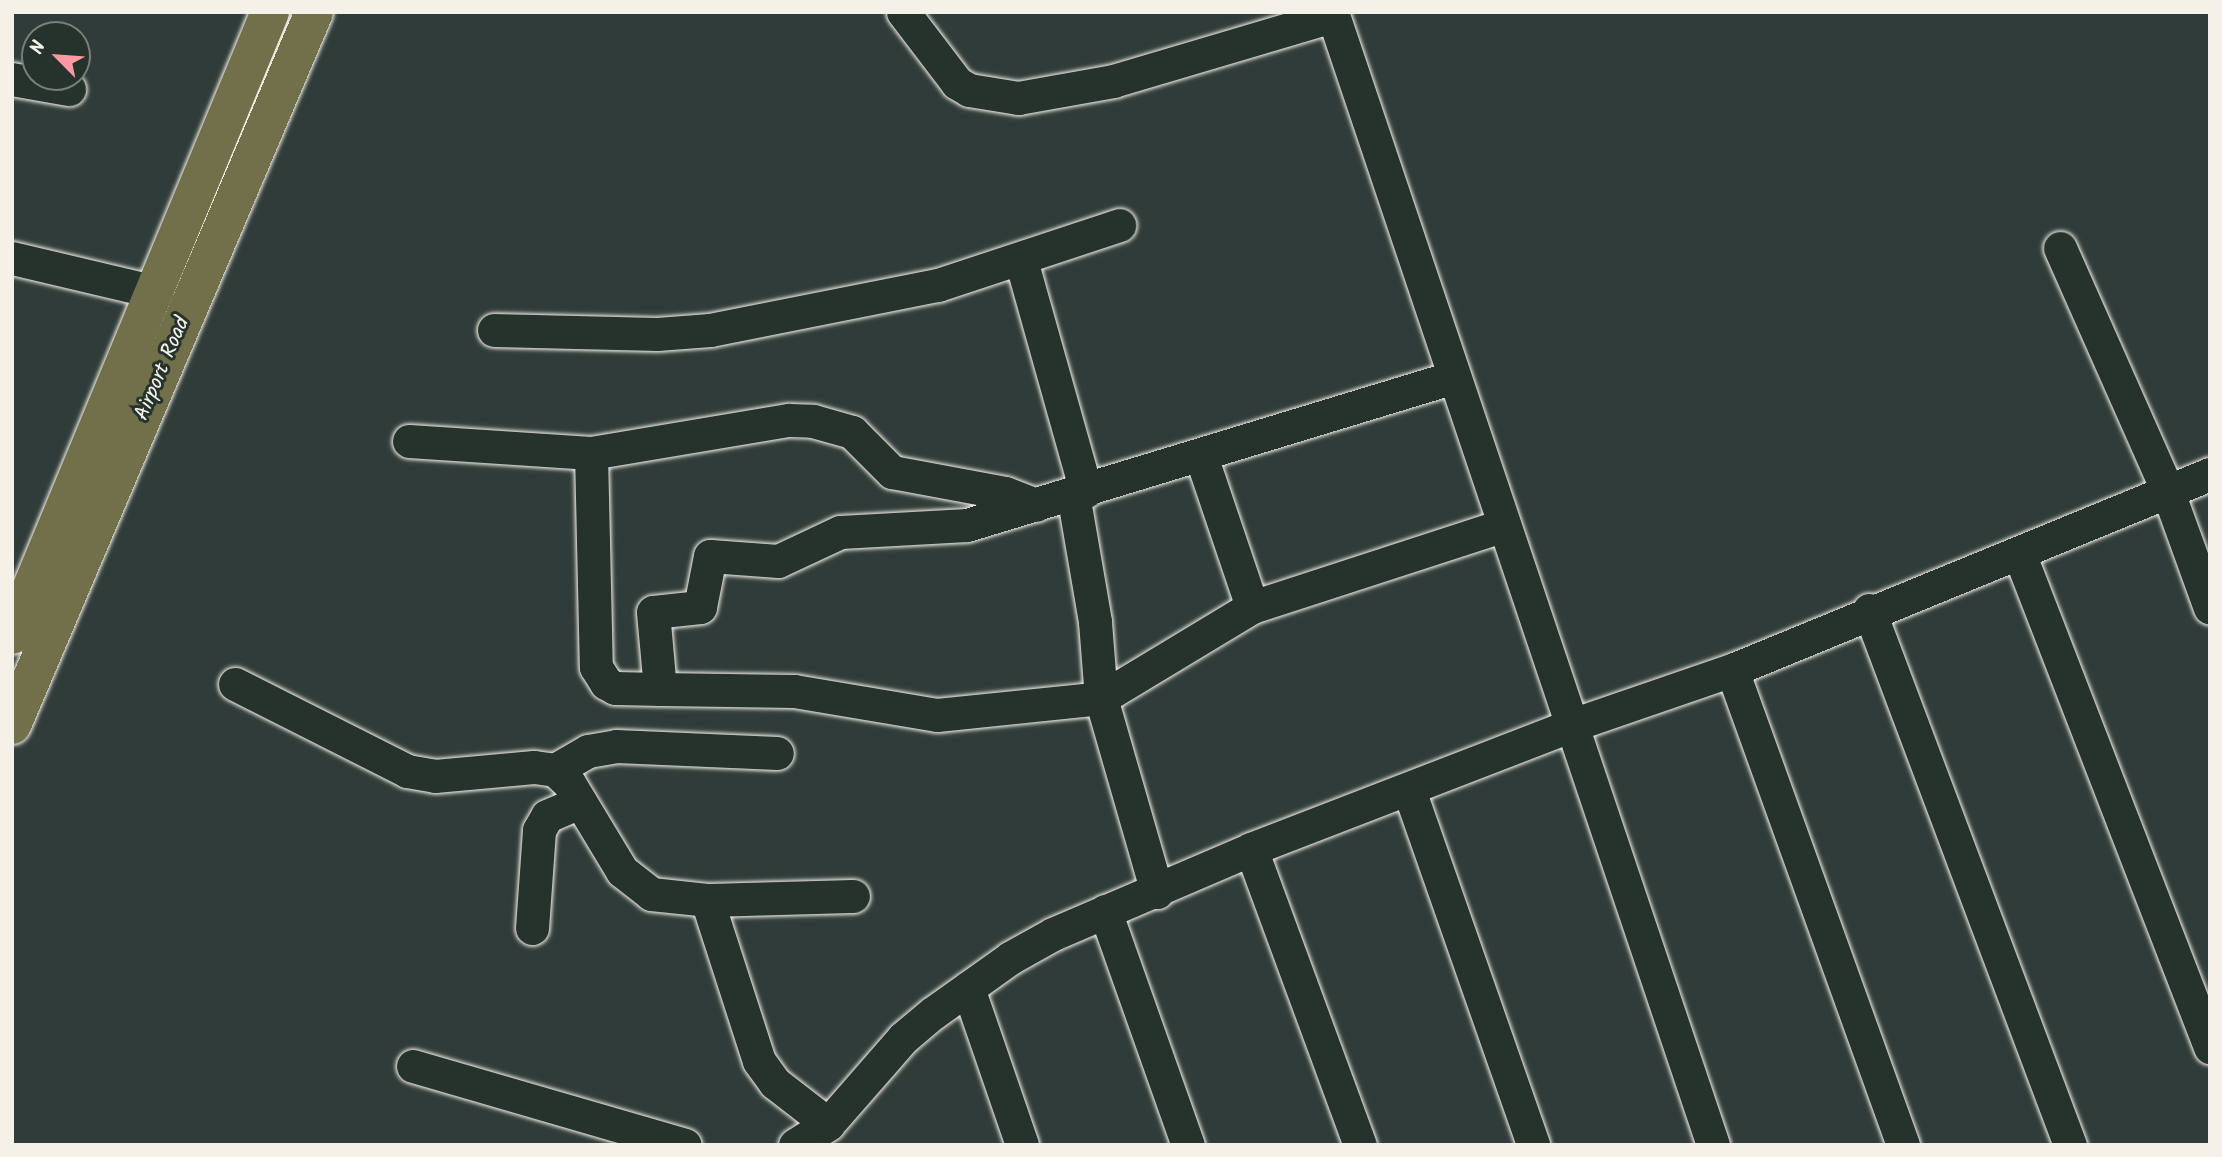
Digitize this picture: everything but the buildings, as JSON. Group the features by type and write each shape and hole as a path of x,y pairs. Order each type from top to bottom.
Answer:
{"main road":[{"name":"Airport Road","path":"12,635 20,596 156,292 270,12"},
{"name":"Airport Road","path":"12,725 314,12"}],"street":[{"path":"903,12 957,83 992,96 1018,98 1113,81 1333,14 1713,1145"},
{"path":"494,330 657,334 710,330 938,285 1021,260 1118,225"},
{"path":"2060,248 2168,492 2210,608"},
{"path":"12,258 156,292"},
{"path":"1021,260 1080,492 1101,698 1157,892"},
{"path":"660,689 653,612 700,607 710,556 778,561 840,532 967,525 1454,377"},
{"path":"410,441 591,453 701,438 789,419 813,421 852,432 892,472 1005,493 1036,505"},
{"path":"591,453 596,667 606,683 615,688 794,691 937,715 1101,698 1252,607 1503,525"},
{"path":"1201,456 1252,607"},
{"path":"795,1145 828,1124 903,1038 968,988 1010,958 1105,911 1157,892 1251,849 1409,790 1572,724 1732,670 1869,610 2019,553 2210,474"},
{"path":"2019,553 2210,1047"},
{"path":"1869,610 2070,1145"},
{"path":"1732,670 1903,1145"},
{"path":"235,684 407,771 435,776 534,767 555,770 588,751 616,746 777,753"},
{"path":"555,770 635,884 664,898 707,900 853,896"},
{"path":"1409,790 1534,1145"},
{"path":"532,928 542,821 580,802"},
{"path":"1251,849 1360,1145"},
{"path":"707,900 759,1060 775,1083 828,1124"},
{"path":"1105,911 1188,1145"},
{"path":"968,988 1022,1145"},
{"path":"413,1066 685,1145"}]}
